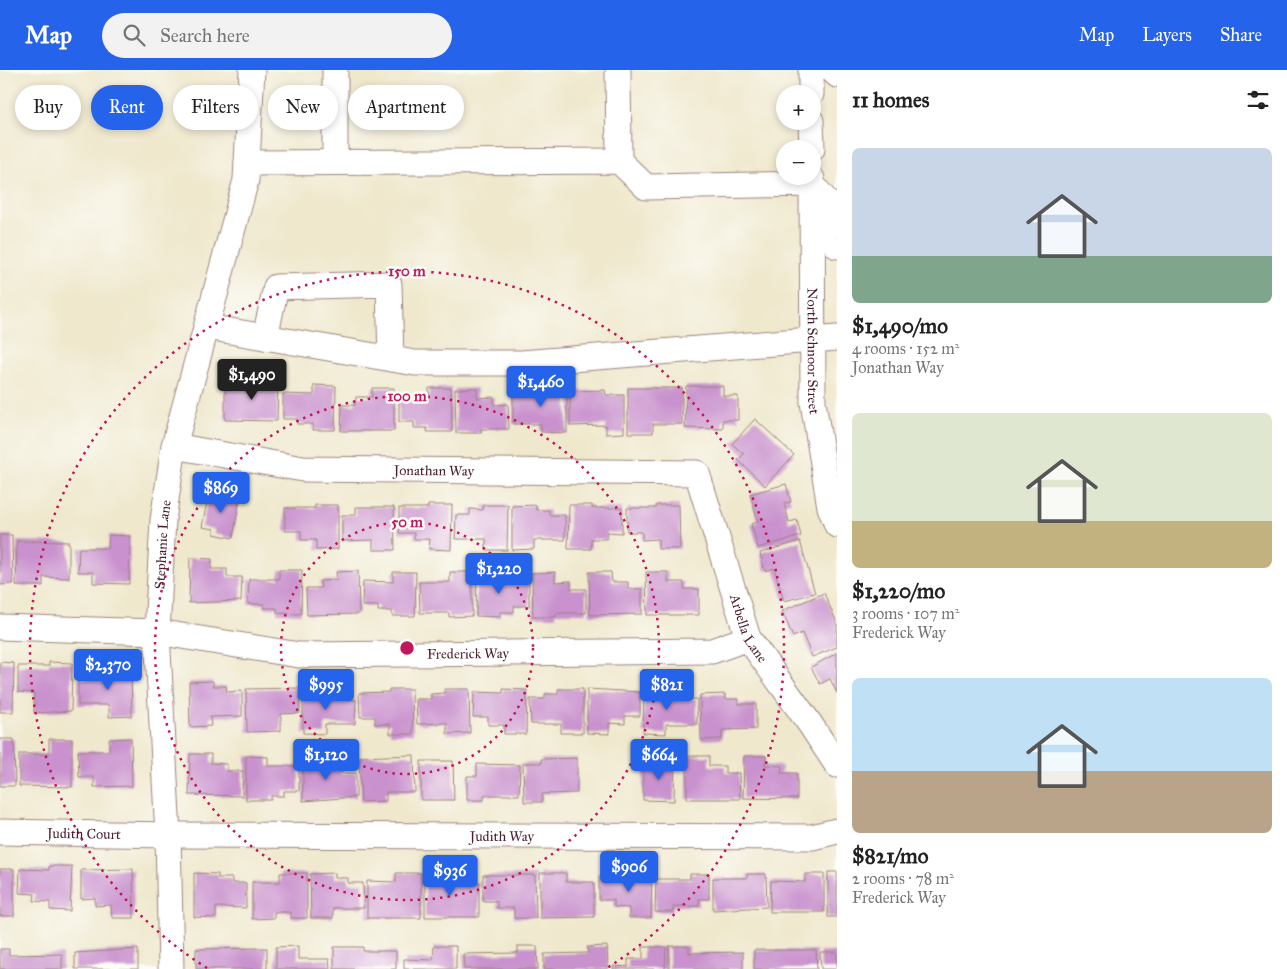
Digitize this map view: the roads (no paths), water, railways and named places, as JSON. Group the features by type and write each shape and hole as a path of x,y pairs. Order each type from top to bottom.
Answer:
{"street":[{"name":"Stephanie Lane","path":"170,969 168,835 157,632 163,520 174,446 246,180 252,70"},
{"path":"334,162 335,70"},
{"path":"618,70 619,161"},
{"path":"811,70 811,85"},
{"path":"832,70 837,75"},
{"path":"247,163 619,161 646,187 776,182"},
{"name":"North Schnoor Street","path":"812,185 825,338 813,402 830,507 837,525"},
{"path":"815,185 830,206 831,238 837,246"},
{"path":"265,337 276,287 389,284 392,359"},
{"path":"207,327 415,363 521,363 786,343 825,338"},
{"name":"Jonathan Way","path":"174,446 303,469 697,473"},
{"name":"Arbella Lane","path":"697,473 748,638 837,765"},
{"name":"Frederick Way","path":"0,627 157,632 299,655 712,651 748,638"},
{"name":"Judith Way","path":"168,835 812,836 837,830"},
{"name":"Judith Court","path":"0,832 168,835"}]}
